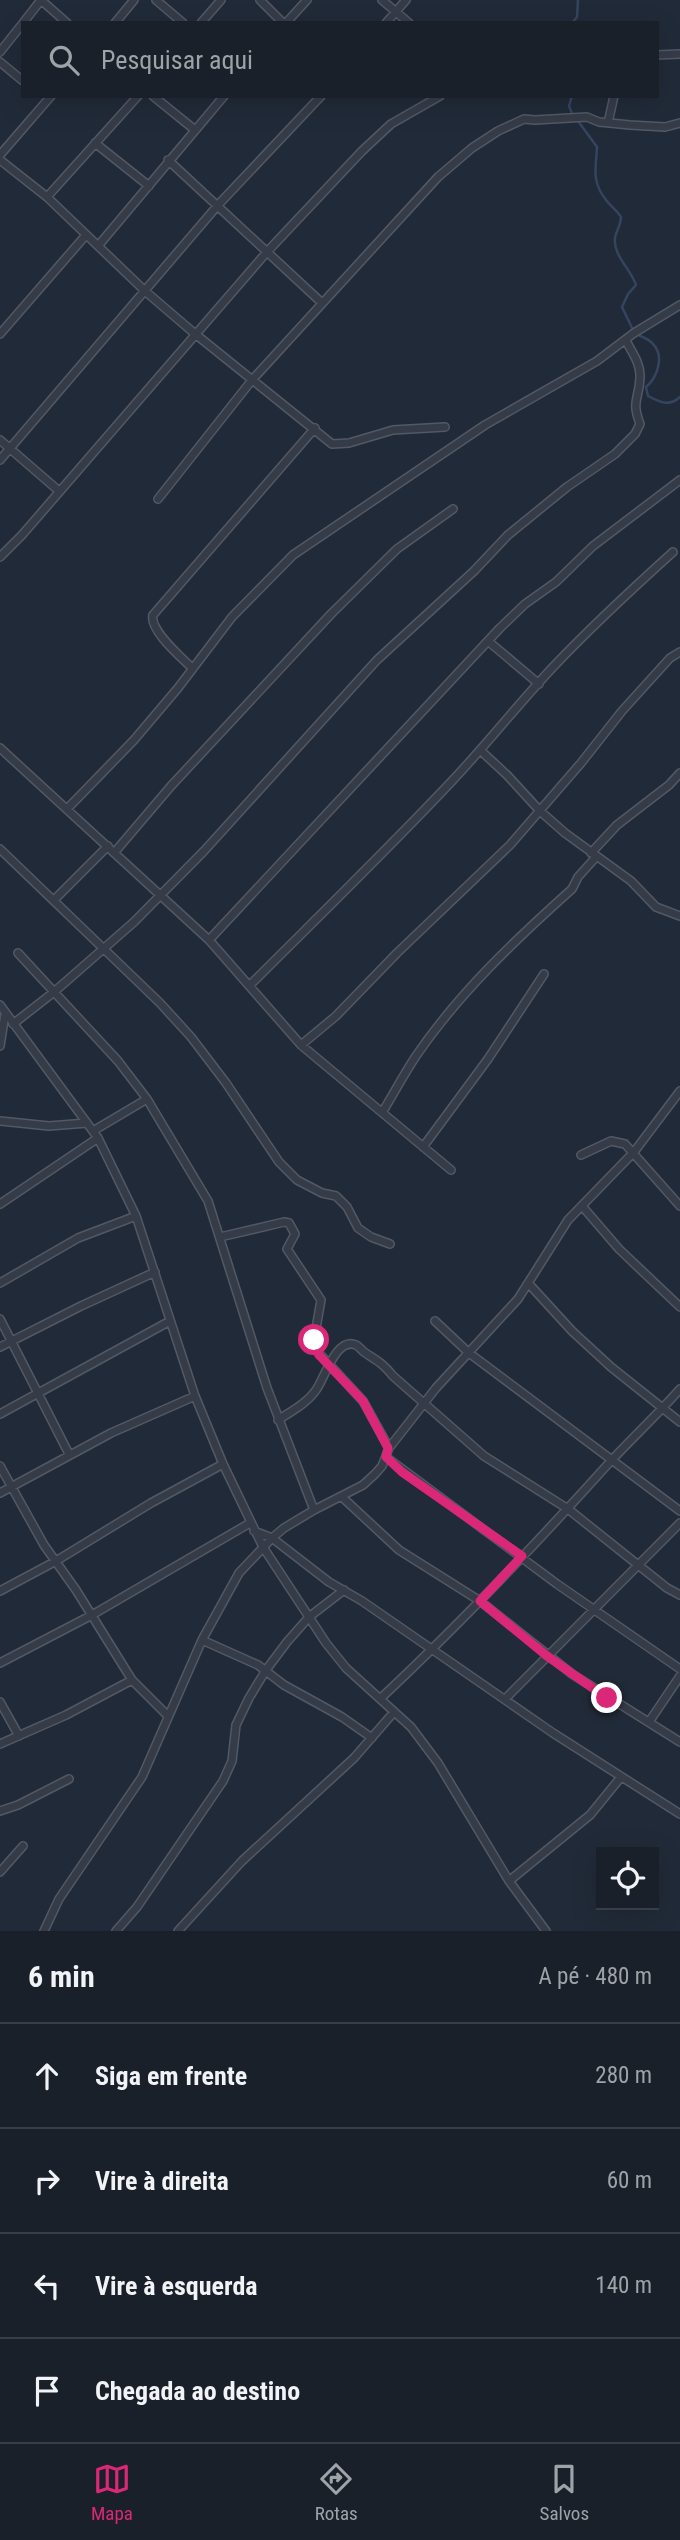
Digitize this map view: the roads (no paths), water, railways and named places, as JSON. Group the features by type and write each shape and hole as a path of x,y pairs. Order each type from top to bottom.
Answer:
{"street":[{"path":"25,21 41,0 65,21"},
{"path":"117,21 134,0"},
{"path":"156,0 181,21"},
{"path":"203,21 221,0"},
{"path":"260,0 283,21"},
{"path":"287,21 307,0"},
{"path":"382,0 406,21"},
{"path":"388,21 406,0"},
{"path":"0,52 21,26"},
{"path":"659,55 680,54"},
{"path":"0,62 21,79"},
{"path":"46,98 1,163 47,197 145,291 194,333 332,444 349,443 393,430 445,427"},
{"path":"47,197 136,98"},
{"path":"155,98 195,130"},
{"path":"98,246 222,98"},
{"path":"0,460 218,205 319,98"},
{"path":"0,556 60,491 265,253 391,124 436,98"},
{"path":"608,123 614,98"},
{"path":"158,499 252,380 438,177 472,148 498,131 529,118 535,120 587,117 608,123 665,127 680,123"},
{"path":"95,144 149,186"},
{"path":"168,160 218,205 265,253 322,303"},
{"path":"0,334 86,235"},
{"path":"67,809 135,740 232,617 293,555 485,425 597,361 680,304"},
{"path":"13,1024 103,950 161,894 278,771 377,660 474,571 508,535 567,486 615,454 635,434 640,424 635,411 640,378 639,365 626,341"},
{"path":"192,668 169,646 153,624 153,615 241,510 315,429"},
{"path":"0,440 60,491"},
{"path":"209,940 525,604 556,582 593,546 680,480"},
{"path":"55,899 111,850 340,605 397,549 453,509"},
{"path":"250,985 361,876 622,597 673,552"},
{"path":"488,641 539,684"},
{"path":"301,1045 336,1016 397,953 481,874 540,811 622,711 670,658 680,652"},
{"path":"0,748 209,940 301,1045 451,1170"},
{"path":"480,750 540,811 631,881 656,907 680,916"},
{"path":"383,1111 415,1058 444,1019 507,949 572,889 617,825 680,774"},
{"path":"0,849 55,899 191,1037 226,1083 279,1162 297,1181 322,1193 336,1196 347,1207 358,1228 371,1237 390,1244"},
{"path":"18,953 118,1061 147,1099 208,1201 278,1420 314,1510"},
{"path":"424,1147 488,1059 544,974"},
{"path":"0,1005 96,1134 136,1216 195,1396 223,1464 263,1547 326,1643 346,1668 411,1727 438,1763 509,1881 546,1931"},
{"path":"0,1046 5,1014"},
{"path":"44,1931 59,1899 142,1777 202,1640 239,1573 272,1538 314,1510 363,1485 382,1466 388,1448 436,1388 508,1312 558,1235 582,1206 634,1153 680,1091"},
{"path":"0,1204 147,1099"},
{"path":"0,1121 49,1126 87,1123"},
{"path":"581,1155 611,1141 625,1143 680,1206"},
{"path":"582,1206 619,1249 680,1307"},
{"path":"0,1283 78,1238 136,1216"},
{"path":"220,1237 289,1223 295,1234 287,1249 321,1300 314,1340 319,1355 363,1401 388,1448"},
{"path":"0,1347 92,1300 155,1272"},
{"path":"528,1284 601,1358 680,1422"},
{"path":"0,1319 69,1454"},
{"path":"0,1414 170,1321"},
{"path":"435,1321 468,1353 680,1511"},
{"path":"278,1420 314,1393 323,1380 328,1364 343,1348 351,1344 357,1345 384,1364 424,1405 484,1456 568,1509 638,1566 680,1595"},
{"path":"381,1698 480,1601 680,1389"},
{"path":"0,1493 69,1454 195,1396"},
{"path":"386,1457 402,1472 680,1669"},
{"path":"0,1591 56,1561 150,1503 223,1464"},
{"path":"0,1466 44,1545 132,1679 169,1716"},
{"path":"342,1497 399,1550 480,1601 547,1656 607,1698 680,1742"},
{"path":"505,1699 680,1523"},
{"path":"252,1527 272,1538 329,1582 553,1733 680,1814"},
{"path":"0,1663 252,1527"},
{"path":"116,1931 137,1907 223,1781 232,1761 236,1725 266,1670 309,1617 344,1590"},
{"path":"202,1640 240,1655 372,1738"},
{"path":"649,1722 680,1676"},
{"path":"0,1744 66,1714 132,1679"},
{"path":"0,1702 19,1736"},
{"path":"177,1931 242,1861 354,1758 394,1712"},
{"path":"509,1881 590,1815 621,1777"},
{"path":"0,1811 18,1805 69,1779"},
{"path":"0,1872 23,1846"}],"waterway":[{"path":"574,21 577,17 578,0"},
{"path":"571,98 569,106 573,116"},
{"path":"578,121 597,147 598,187 621,217 615,245 636,285 622,307 633,330"},
{"path":"638,335 652,343 659,355 656,373 646,387 648,396 668,403 680,397"}]}
